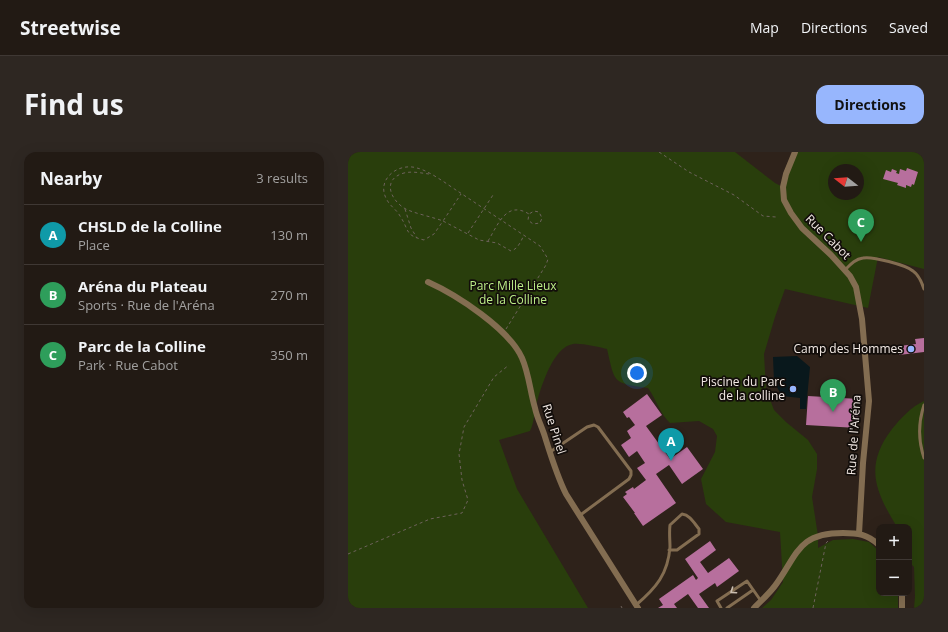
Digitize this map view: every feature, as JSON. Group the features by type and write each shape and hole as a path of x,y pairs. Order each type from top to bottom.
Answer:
{"street":[{"name":"Rue Cabot","path":"795,152 786,174 783,187 784,200 802,228 845,270"},
{"name":"Rue de l'Aréna","path":"845,270 856,287 862,319 869,401 862,463 859,534"},
{"name":"Rue Pinel","path":"428,282 458,297 504,333 514,345 521,358 529,382 535,408 567,497 637,606"},
{"path":"754,608 777,583 798,549 809,540 818,536 835,533 863,534 876,543"},
{"path":"902,596 902,608"}],"lane":[{"name":"Rue Cabot","path":"845,270 855,261 864,257 893,262 913,270 924,289"},
{"path":"924,405 919,432 920,444 924,458"},
{"path":"550,452 587,427 594,425 598,427 631,471 631,476 629,479 579,516"},
{"path":"637,606 658,584 665,570 669,550 670,525 682,514 689,516 699,529 699,534 677,550 669,550"},
{"path":"721,608 717,602 747,581 761,601"},
{"path":"727,608 753,590"}],"path":[{"path":"659,152 689,172 734,195 762,216 776,217"},
{"path":"461,194 434,234 424,240 413,237 406,230 401,216 386,200 384,183 388,176 401,167 418,168 430,174 461,194 524,235 540,246 548,259 546,265 504,333"},
{"path":"430,174 405,173 394,179 390,186 391,193 395,200 405,209 443,221 479,240 497,243 511,251 517,247 524,235"},
{"path":"467,234 493,195"},
{"path":"405,209 411,228 417,238"},
{"path":"488,242 505,214 512,209 528,214"},
{"path":"534,211 539,212 542,218 540,223 532,224 528,220 528,214 534,211"},
{"path":"348,554 430,519 462,513 468,500 462,480 458,454 464,427 494,377 509,365"},
{"path":"813,608 826,543 835,533"}],"green space":[{"name":"Parc Mille Lieux de la Colline","path":"348,152 735,152 775,183 783,187 795,152 924,152 924,269 878,257 868,308 785,289 764,354 766,389 774,410 808,440 817,454 817,469 812,497 818,536 818,548 833,540 853,539 869,542 876,548 876,596 898,596 898,608 762,608 771,600 783,582 780,532 726,522 706,504 701,479 715,452 717,436 713,429 699,421 670,423 663,415 648,388 628,385 617,379 612,369 607,349 590,345 573,344 560,351 550,366 538,398 530,431 499,440 517,489 588,608 348,608"},
{"path":"924,401 924,608 914,608 915,597 914,567 912,564 912,524 895,524 878,490 875,467 883,442 906,413"}],"shaded area":[{"name":"Piscine du Parc de la colline","path":"797,356 810,367 806,409 800,409 800,398 782,396 774,382 773,357"}],"building":[{"path":"907,168 918,172 914,185 912,184 911,187 906,185 906,188 897,185 898,183 883,179 886,170 891,172 892,169 897,171 896,173 899,174 900,169 906,171"},
{"name":"Camp des Hommes","path":"924,338 924,352 899,355 899,346 916,344 915,339"},
{"path":"647,394 662,415 646,426 670,459 687,447 703,469 682,484 669,465 656,474 676,503 643,526 623,497 627,494 625,492 633,487 634,489 646,480 637,468 645,463 637,451 629,457 621,445 631,438 627,431 635,425 623,412"},
{"path":"808,396 859,399 857,428 806,425"},
{"path":"710,541 716,550 700,562 708,573 729,558 739,571 717,587 715,583 699,594 709,608 698,608 688,594 674,604 677,608 658,608 663,605 659,599 693,575 696,580 698,578 685,559"}],"place":[{"name":"Parc de la Colline","path":"861,242"},
{"name":"Camp des Hommes","path":"911,349"},
{"name":"Piscine du Parc de la colline","path":"793,389"},
{"name":"Aréna du Plateau","path":"833,412"},
{"name":"CHSLD de la Colline","path":"671,461"}]}
